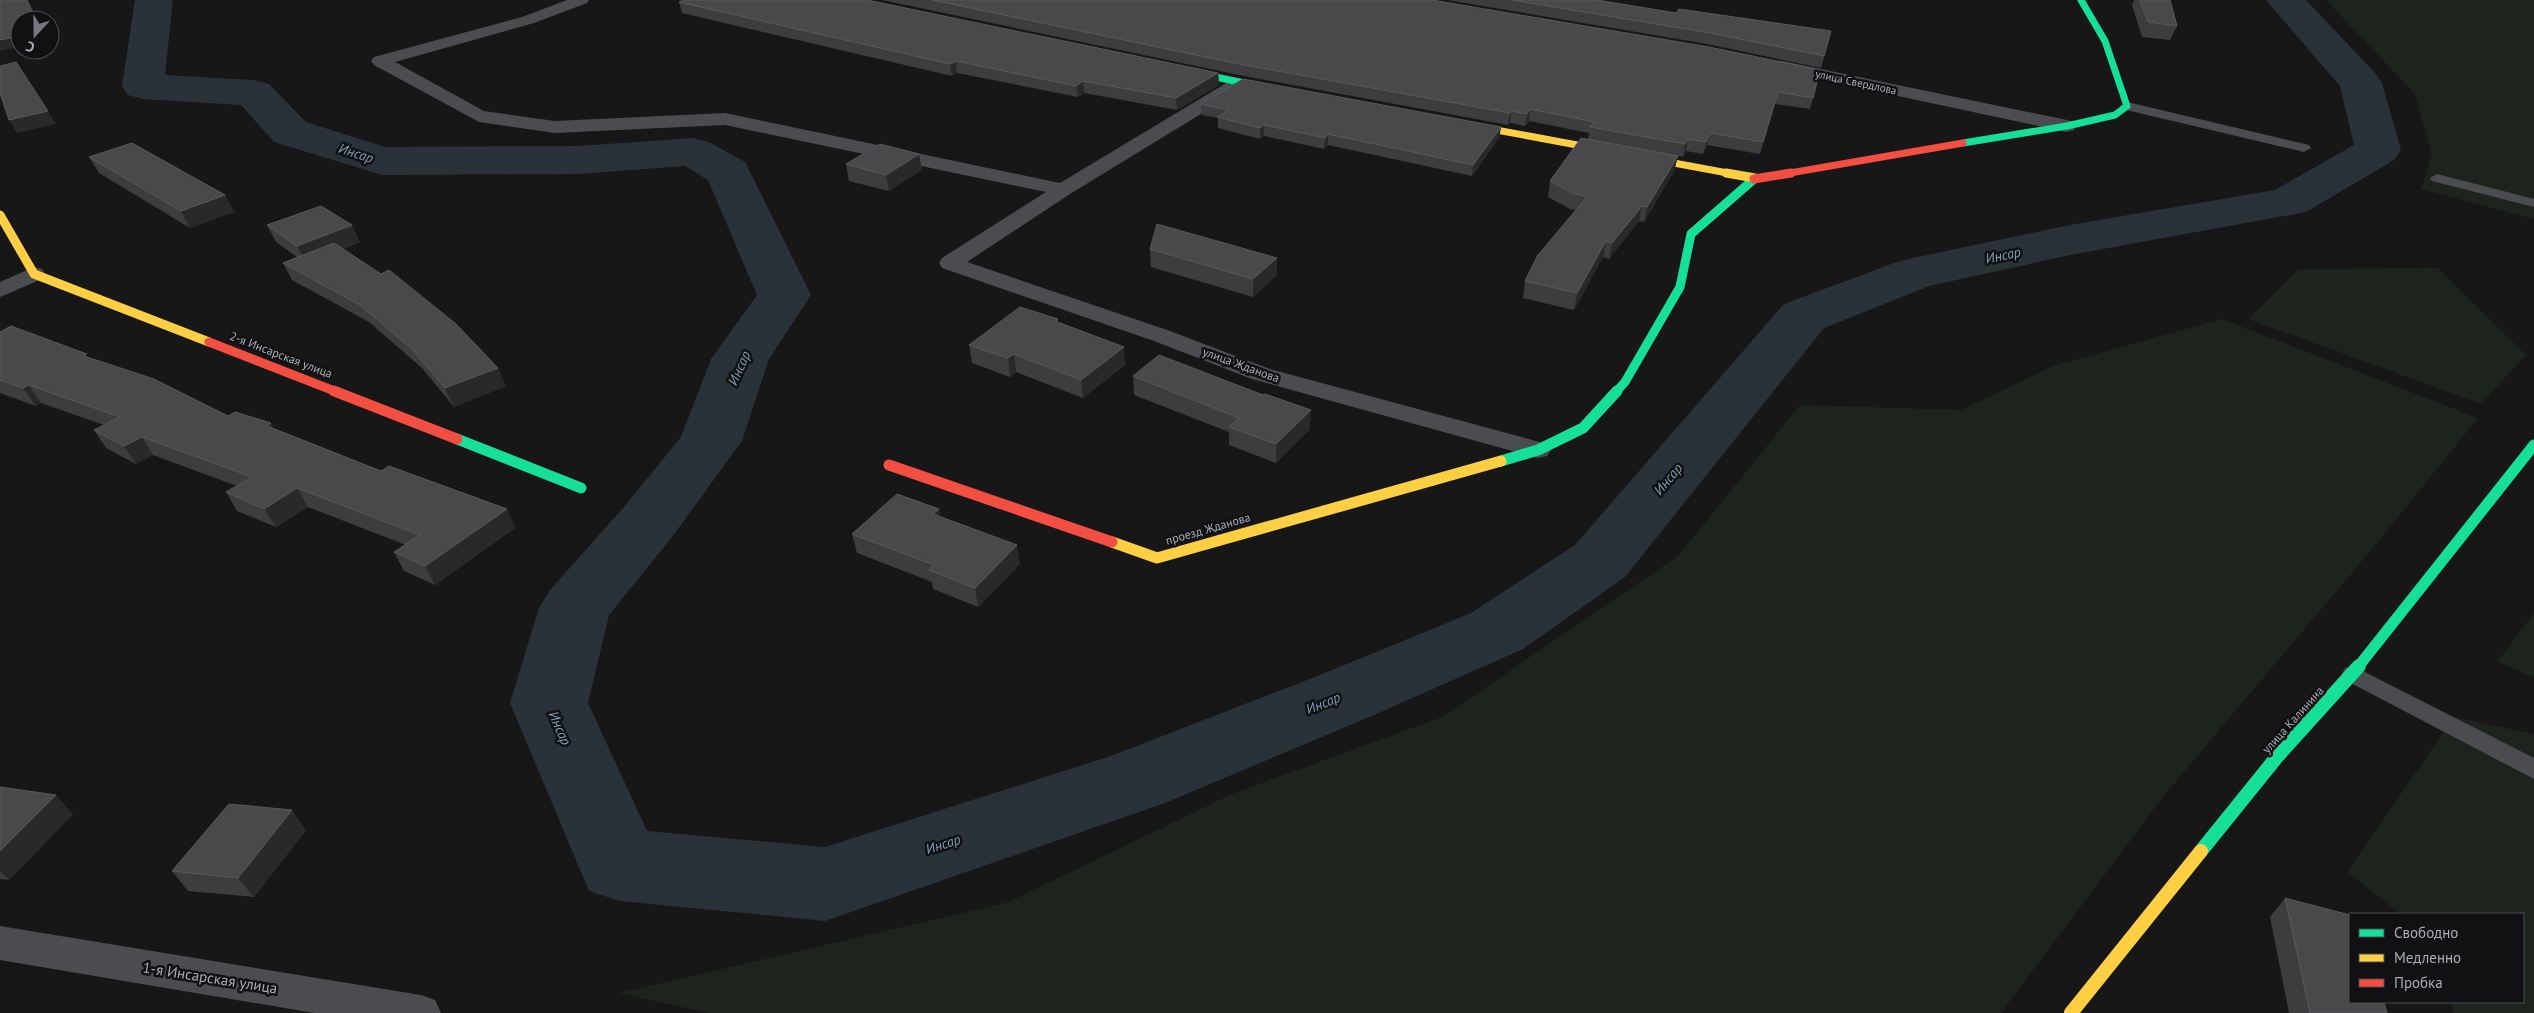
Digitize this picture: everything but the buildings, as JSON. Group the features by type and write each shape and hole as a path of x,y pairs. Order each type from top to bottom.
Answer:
{"street":[{"path":"581,0 528,20 380,60 479,116 555,127 725,119 1063,190 1239,82"},
{"path":"1453,122 1755,178 2067,126 2115,115 2127,106 2105,41 2082,0"},
{"name":"улица Свердлова","path":"1766,63 2067,126"},
{"path":"1171,68 1288,91"},
{"name":"проезд Жданова","path":"890,465 1157,558 1538,450 1583,428 1625,382 1680,287 1691,234 1755,178"},
{"name":"улица Жданова","path":"1063,190 950,263 1162,336 1261,374 1538,450"},
{"path":"0,215 34,274 0,290"},
{"name":"2-я Инсарская улица","path":"34,274 581,488"},
{"name":"улица Калинина","path":"2071,1013 2276,758 2353,674 2534,445"},
{"name":"1-я Инсарская улица","path":"0,943 420,1013"}],"lane":[{"path":"2127,106 2304,148"},
{"path":"2437,178 2534,203"},
{"path":"2353,674 2534,769"}],"shaded area":[{"path":"2326,0 2534,0 2534,219 2421,189 2432,155 2415,94"},
{"path":"2438,268 2526,355 2481,404 2248,319 2299,269"},
{"path":"2222,319 2478,418 2373,548 2166,793 2001,1013 709,1013 619,993 1006,903 1232,794 1442,717 1678,556 1800,405 1961,410 2053,366"},
{"path":"2534,613 2534,677 2497,662"},
{"path":"2454,717 2534,734 2534,1013 2454,1013 2451,1003 2524,1003 2524,913 2400,913 2347,872"}],"waterway":[{"name":"Инсар","path":"154,0 143,86 254,93 290,132 382,161 579,160 693,152 728,172 784,295 740,359 711,441 648,522 575,608 549,703 620,865 825,884 1136,780 1347,695 1497,631 1600,561 1804,316 1913,274 2070,240 2289,202 2378,150 2361,83 2285,0"}],"traffic: fast":[{"path":"1963,143 2067,126 2115,115 2127,106 2105,41 2081,0"},
{"path":"1181,70 1274,89"},
{"path":"1501,461 1538,450 1583,428 1625,382 1680,287 1691,234 1754,179"},
{"path":"457,439 581,488"},
{"path":"2201,851 2276,758 2353,674 2534,445"}],"traffic: slow":[{"path":"1464,124 1755,178"},
{"path":"0,215 34,274 209,342"},
{"path":"1112,542 1157,558 1501,461"},
{"path":"2071,1013 2201,851"}],"traffic: jam":[{"path":"1754,179 1963,143"},
{"path":"209,342 457,439"},
{"path":"889,465 1112,542"}]}
